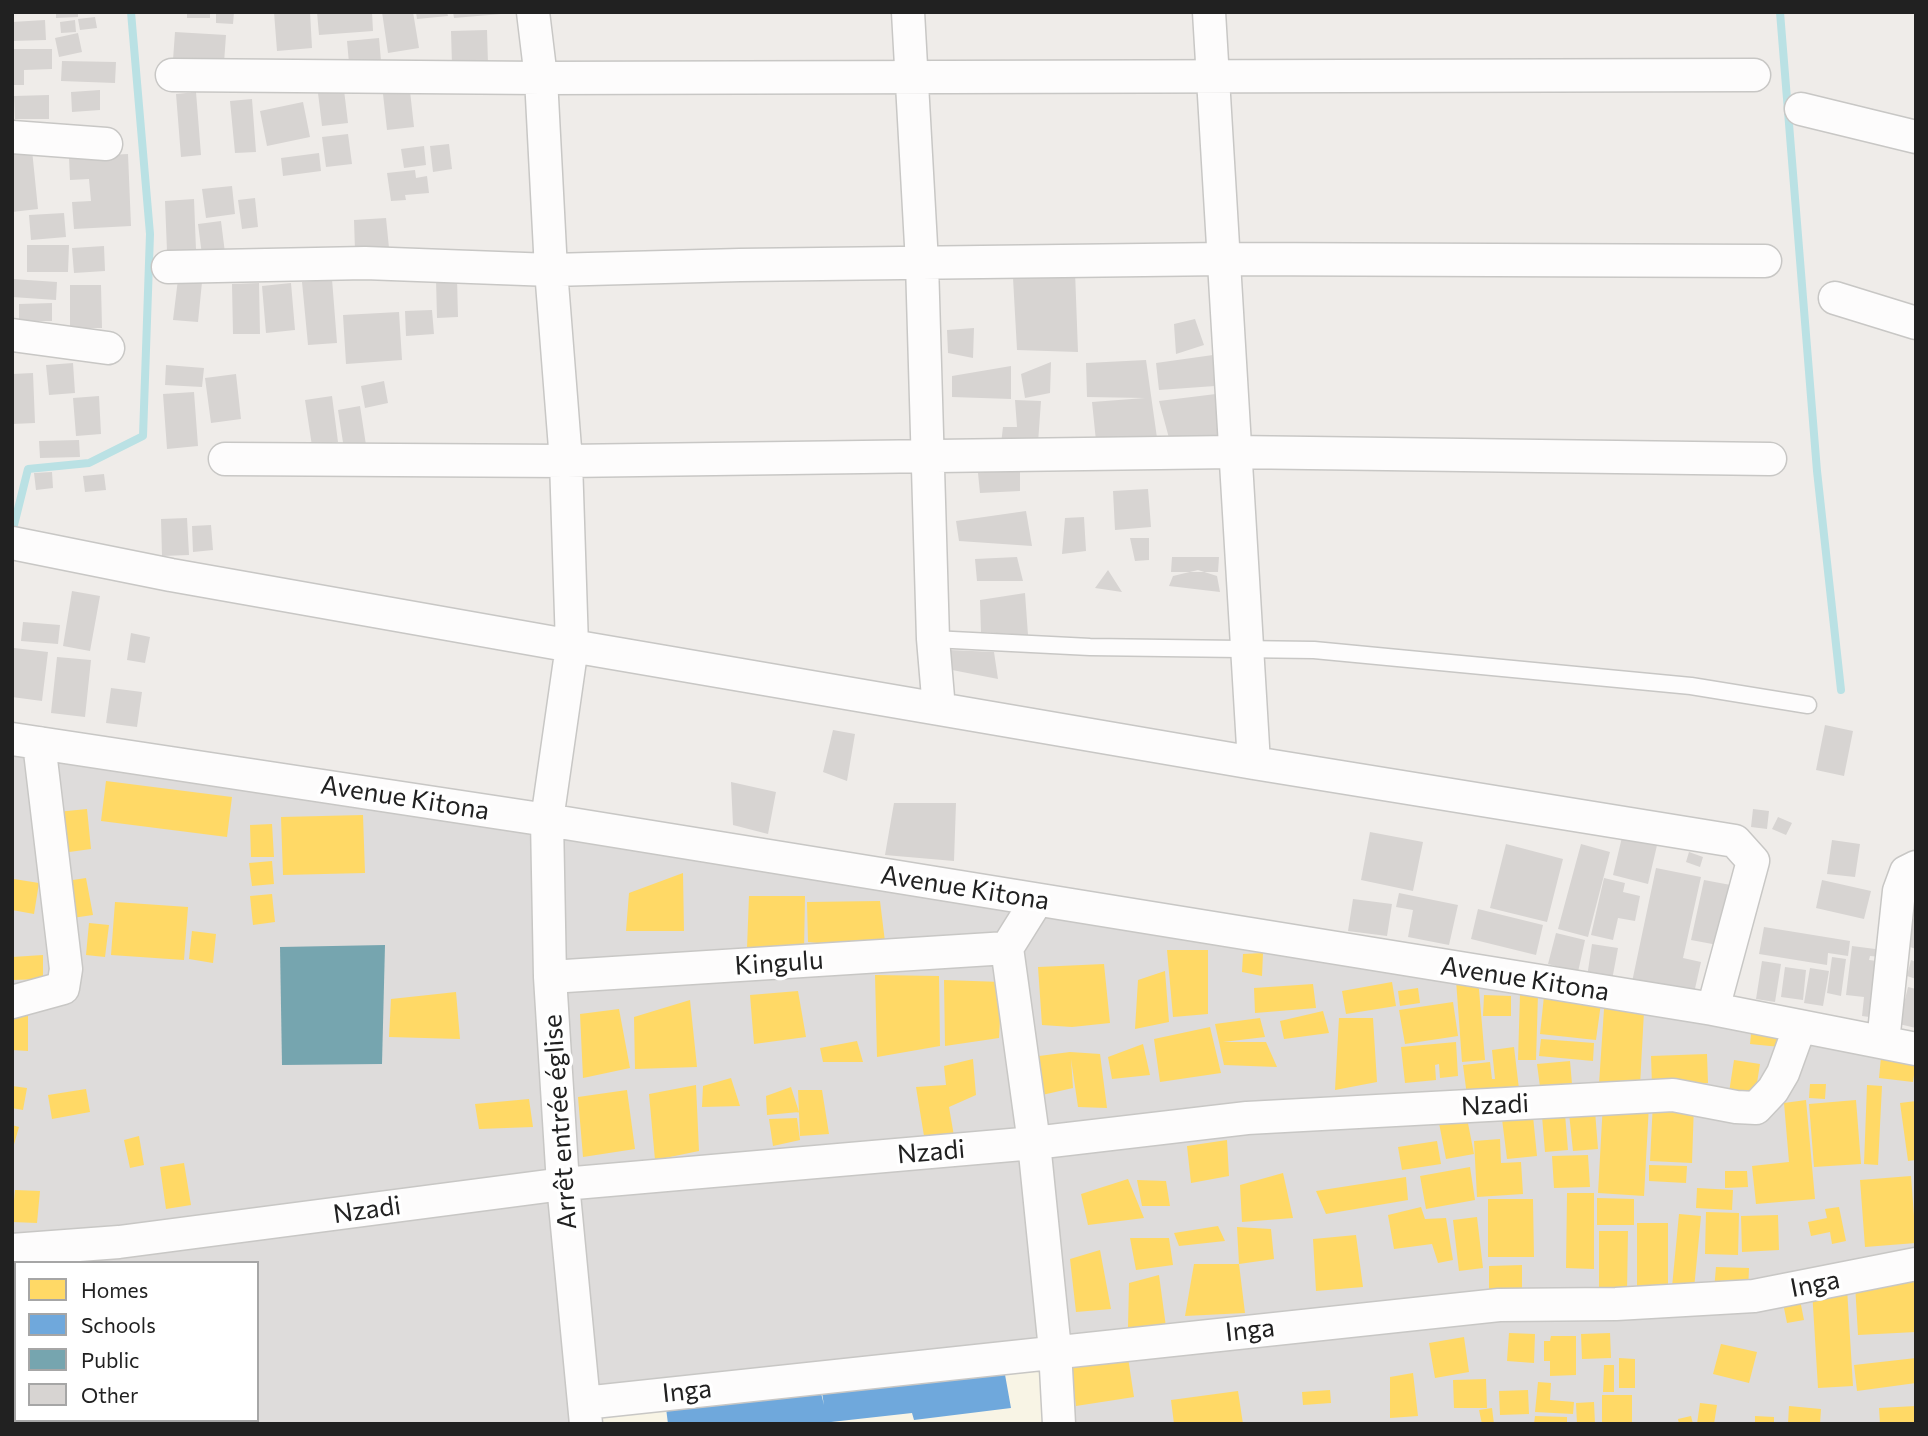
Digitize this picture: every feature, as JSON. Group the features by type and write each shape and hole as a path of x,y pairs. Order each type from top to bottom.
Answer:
{"street":[{"name":"Arrêt entrée église","path":"533,12 541,78 551,270 566,461 572,646 547,820 550,977 563,1184 585,1413"},
{"path":"908,12 922,263 933,639 939,709"},
{"path":"1209,12 1215,74 1233,452 1255,763"},
{"path":"172,75 541,78 1215,74 1754,75"},
{"path":"1801,109 1916,137"},
{"path":"12,137 106,144"},
{"path":"168,267 365,263 551,270 1224,259 1765,261"},
{"path":"1835,298 1916,323"},
{"path":"12,335 108,348"},
{"path":"225,459 566,461 1233,452 1770,459"},
{"path":"12,543 171,575 572,646 1255,763 1735,841 1753,861 1713,1009"},
{"path":"12,1002 63,988 66,969 26,741"},
{"name":"Avenue Kitona","path":"26,741 547,820 1713,1009 1916,1049"},
{"path":"1883,1042 1899,891 1906,872 1916,867"},
{"path":"1037,900 1007,948 1034,1143 1055,1350 1059,1424"},
{"name":"Kingulu","path":"550,977 1007,948"},
{"name":"Nzadi","path":"12,1250 120,1253 563,1184 1034,1143 1247,1118 1674,1095 1756,1108 1773,1090 1783,1073 1800,1026"},
{"name":"Inga","path":"585,1413 1055,1350 1499,1305 1616,1304 1754,1296 1916,1264"}],"lane":[{"path":"933,639 1314,650 1691,686 1808,705"}],"shaded area":[{"path":"12,739 1916,1049 1916,1424 12,1424"},
{"path":"1044,1362 1049,1424 601,1424 600,1413"}],"building: Homes":[{"path":"106,781 232,797 227,837 101,821"},
{"path":"87,809 91,849 62,853 57,812"},
{"path":"363,815 365,873 283,875 281,817"},
{"path":"272,824 274,857 251,857 250,825"},
{"path":"272,861 274,884 252,886 249,863"},
{"path":"683,873 684,931 626,931 629,893"},
{"path":"86,878 93,915 72,918 66,881"},
{"path":"14,879 39,883 34,914 12,910"},
{"path":"272,894 275,922 253,925 250,896"},
{"path":"749,896 805,896 804,950 747,948"},
{"path":"880,901 886,950 808,942 807,902"},
{"path":"115,902 188,907 184,960 111,955"},
{"path":"89,923 109,925 105,957 86,955"},
{"path":"192,931 216,934 213,963 189,959"},
{"path":"1167,950 1208,950 1208,1014 1173,1017"},
{"path":"1263,953 1262,976 1242,972 1243,954"},
{"path":"43,955 43,979 12,980 12,957"},
{"path":"1104,964 1110,1023 1072,1027 1042,1025 1038,967"},
{"path":"1165,971 1169,1022 1135,1029 1138,980"},
{"path":"875,975 939,976 940,1046 877,1057"},
{"path":"1478,978 1485,1060 1462,1062 1456,980"},
{"path":"944,980 1002,982 999,1038 945,1046"},
{"path":"1392,982 1396,1006 1346,1014 1342,991"},
{"path":"1313,984 1316,1008 1255,1013 1254,988"},
{"path":"1418,988 1420,1003 1400,1006 1398,991"},
{"path":"798,991 806,1037 754,1044 750,995"},
{"path":"456,992 460,1039 389,1037 391,999"},
{"path":"1520,994 1538,994 1536,1060 1518,1060"},
{"path":"1484,995 1511,996 1511,1016 1483,1016"},
{"path":"1544,996 1601,1003 1596,1040 1540,1034"},
{"path":"690,1000 697,1067 635,1069 634,1017"},
{"path":"1453,1002 1458,1036 1405,1044 1399,1010"},
{"path":"619,1009 630,1068 583,1078 580,1014"},
{"path":"1604,1009 1644,1011 1640,1086 1599,1084"},
{"path":"1323,1011 1329,1033 1284,1039 1280,1021"},
{"path":"12,1015 28,1015 28,1051 12,1050"},
{"path":"1260,1018 1265,1037 1223,1042 1266,1042 1277,1067 1224,1065 1215,1024"},
{"path":"1339,1018 1373,1018 1377,1082 1335,1090"},
{"path":"1752,1025 1782,1029 1780,1047 1750,1044"},
{"path":"1210,1027 1221,1073 1160,1082 1154,1039"},
{"path":"1541,1039 1594,1043 1593,1061 1539,1056"},
{"path":"857,1041 863,1062 823,1062 820,1048"},
{"path":"1456,1042 1458,1076 1440,1078 1439,1064 1435,1065 1436,1080 1405,1083 1401,1047"},
{"path":"1143,1044 1150,1075 1112,1079 1108,1057"},
{"path":"1514,1047 1519,1089 1467,1096 1463,1065 1490,1062 1492,1079 1495,1079 1492,1050"},
{"path":"1070,1052 1100,1054 1107,1108 1078,1107 1071,1059 1073,1088 1042,1095 1039,1056"},
{"path":"1707,1054 1708,1083 1652,1085 1651,1056"},
{"path":"1881,1057 1916,1061 1913,1082 1879,1078"},
{"path":"973,1059 976,1095 949,1107 954,1136 924,1136 916,1087 946,1085 944,1066"},
{"path":"1734,1060 1760,1064 1754,1102 1728,1099"},
{"path":"1570,1061 1572,1084 1540,1087 1537,1064"},
{"path":"731,1078 740,1106 702,1107 703,1086"},
{"path":"1810,1084 1826,1084 1825,1099 1809,1098"},
{"path":"696,1085 699,1151 655,1160 649,1094"},
{"path":"1867,1085 1882,1086 1878,1165 1864,1164"},
{"path":"12,1086 27,1088 23,1110 12,1108"},
{"path":"791,1087 799,1112 767,1115 766,1096"},
{"path":"86,1089 90,1112 52,1119 48,1095"},
{"path":"627,1090 635,1149 583,1157 578,1097"},
{"path":"798,1090 822,1090 829,1134 800,1136"},
{"path":"529,1099 533,1127 479,1129 475,1104"},
{"path":"1806,1100 1815,1199 1756,1204 1752,1166 1789,1162 1784,1103"},
{"path":"1856,1100 1861,1164 1814,1167 1809,1104"},
{"path":"1916,1101 1916,1160 1908,1161 1900,1103"},
{"path":"1653,1102 1694,1104 1692,1163 1650,1161"},
{"path":"1603,1103 1649,1105 1644,1196 1598,1193"},
{"path":"1595,1111 1598,1149 1573,1151 1569,1113"},
{"path":"1565,1114 1568,1150 1545,1152 1542,1116"},
{"path":"1533,1116 1537,1156 1507,1159 1502,1119"},
{"path":"797,1118 800,1140 773,1146 769,1119"},
{"path":"1467,1118 1474,1154 1446,1159 1439,1123"},
{"path":"12,1125 19,1127 13,1148 12,1148"},
{"path":"139,1136 144,1165 130,1168 124,1140"},
{"path":"1500,1139 1501,1163 1521,1162 1523,1194 1477,1197 1474,1141"},
{"path":"1227,1140 1229,1176 1191,1183 1187,1146"},
{"path":"1437,1141 1441,1164 1402,1170 1398,1147"},
{"path":"1588,1155 1590,1187 1554,1188 1552,1156"},
{"path":"184,1163 191,1205 166,1209 160,1167"},
{"path":"1649,1165 1687,1166 1686,1183 1649,1181"},
{"path":"1470,1167 1475,1200 1426,1209 1420,1176"},
{"path":"1725,1171 1747,1171 1748,1187 1725,1188"},
{"path":"1283,1173 1293,1218 1242,1222 1240,1185"},
{"path":"1911,1176 1916,1243 1865,1247 1860,1180"},
{"path":"1406,1177 1408,1200 1326,1214 1316,1191"},
{"path":"1128,1179 1144,1218 1088,1225 1081,1194"},
{"path":"1137,1180 1166,1181 1170,1206 1142,1206"},
{"path":"1697,1188 1733,1190 1732,1210 1696,1208"},
{"path":"15,1190 40,1191 37,1223 12,1222"},
{"path":"1567,1193 1594,1193 1594,1269 1566,1268"},
{"path":"1597,1198 1634,1199 1634,1225 1597,1225"},
{"path":"1488,1199 1533,1199 1534,1257 1488,1257"},
{"path":"1421,1207 1425,1219 1446,1218 1453,1260 1438,1263 1432,1244 1394,1249 1388,1215"},
{"path":"1839,1207 1846,1241 1832,1244 1830,1232 1811,1236 1808,1222 1827,1218 1825,1209"},
{"path":"1706,1212 1739,1213 1738,1255 1705,1254"},
{"path":"1679,1214 1701,1216 1694,1289 1672,1287"},
{"path":"1778,1215 1779,1250 1742,1252 1741,1216"},
{"path":"1477,1217 1483,1268 1459,1271 1453,1220"},
{"path":"1637,1223 1668,1223 1668,1287 1637,1288"},
{"path":"1218,1226 1225,1241 1179,1246 1174,1233"},
{"path":"1237,1227 1271,1229 1274,1259 1239,1264"},
{"path":"1599,1231 1628,1231 1627,1292 1599,1292"},
{"path":"1356,1235 1363,1287 1316,1291 1313,1239"},
{"path":"1130,1238 1169,1238 1173,1265 1136,1270"},
{"path":"1100,1250 1111,1309 1076,1312 1070,1259"},
{"path":"1194,1264 1239,1264 1245,1313 1185,1316"},
{"path":"1522,1265 1522,1298 1489,1299 1489,1266"},
{"path":"1716,1267 1749,1268 1748,1291 1714,1290"},
{"path":"1159,1275 1166,1327 1128,1327 1129,1283"},
{"path":"1916,1281 1916,1332 1858,1335 1855,1284"},
{"path":"1847,1288 1853,1386 1818,1388 1812,1290"},
{"path":"1799,1295 1804,1320 1787,1323 1782,1298"},
{"path":"1509,1333 1535,1334 1534,1363 1507,1361"},
{"path":"1610,1333 1611,1358 1582,1359 1581,1334"},
{"path":"1551,1336 1576,1336 1576,1375 1550,1376 1550,1361 1544,1361 1544,1341 1550,1341"},
{"path":"1464,1337 1469,1372 1435,1378 1429,1343"},
{"path":"1721,1344 1757,1352 1749,1383 1713,1374"},
{"path":"1127,1351 1134,1397 1076,1406 1070,1359"},
{"path":"1619,1358 1635,1359 1635,1388 1619,1388"},
{"path":"1916,1358 1916,1383 1857,1391 1854,1365"},
{"path":"1604,1365 1614,1365 1614,1392 1603,1392"},
{"path":"1413,1373 1418,1416 1390,1418 1390,1377"},
{"path":"1486,1379 1487,1408 1454,1408 1453,1380"},
{"path":"1538,1382 1551,1383 1550,1400 1574,1402 1573,1414 1535,1412"},
{"path":"1330,1390 1331,1403 1303,1405 1302,1392"},
{"path":"1528,1390 1529,1414 1500,1415 1499,1391"},
{"path":"1238,1391 1243,1424 1174,1424 1171,1400"},
{"path":"1602,1395 1632,1395 1632,1424 1602,1424"},
{"path":"1594,1402 1595,1424 1577,1424 1576,1403"},
{"path":"1700,1403 1717,1405 1714,1424 1697,1424"},
{"path":"1789,1406 1821,1409 1820,1424 1788,1424"},
{"path":"1916,1406 1916,1424 1880,1424 1879,1408"},
{"path":"1492,1408 1494,1424 1482,1424 1479,1410"},
{"path":"1535,1416 1567,1417 1567,1424 1534,1424"},
{"path":"1691,1416 1693,1424 1679,1424 1678,1419"},
{"path":"1755,1416 1774,1417 1774,1424 1755,1424"},
{"path":"222,1422 223,1424 160,1424"}],"building: Schools":[{"path":"1004,1369 1011,1408 914,1420 912,1413 813,1424 668,1424 666,1408 820,1389 824,1405 822,1393"}],"building: Public":[{"path":"385,945 382,1064 282,1065 280,947"}],"building: Other":[{"path":"56,12 78,12 78,17 56,18"},
{"path":"187,12 210,12 210,18 187,18"},
{"path":"216,12 234,12 233,24 216,23"},
{"path":"274,12 310,12 312,48 277,51"},
{"path":"317,12 372,12 373,31 319,35"},
{"path":"382,12 413,12 419,48 388,53"},
{"path":"416,12 447,12 448,16 417,19"},
{"path":"453,12 501,12 501,14 454,18"},
{"path":"95,17 97,28 80,30 78,19"},
{"path":"45,20 46,40 12,41 12,22"},
{"path":"75,20 76,32 61,33 60,22"},
{"path":"487,30 488,64 452,65 451,31"},
{"path":"175,32 226,35 224,63 173,60"},
{"path":"78,33 82,52 59,57 55,38"},
{"path":"379,38 381,61 349,63 347,41"},
{"path":"12,49 52,49 52,69 24,70 24,85 12,85"},
{"path":"62,61 116,62 115,83 61,81"},
{"path":"100,90 100,110 72,112 71,92"},
{"path":"344,90 348,123 322,126 318,93"},
{"path":"410,91 414,127 387,130 383,94"},
{"path":"196,92 201,155 181,157 176,94"},
{"path":"49,95 49,119 15,119 14,96"},
{"path":"252,99 256,152 235,153 230,101"},
{"path":"303,102 310,137 267,146 260,111"},
{"path":"348,134 352,164 326,167 322,137"},
{"path":"449,144 452,169 433,172 430,146"},
{"path":"424,146 426,165 404,168 401,149"},
{"path":"32,150 38,209 12,212 12,152"},
{"path":"319,153 321,171 283,176 281,158"},
{"path":"128,154 131,226 74,229 72,202 91,201 89,179 70,180 69,157"},
{"path":"415,170 416,178 427,176 429,193 405,195 406,200 391,201 387,173"},
{"path":"232,186 235,214 206,218 202,189"},
{"path":"255,198 258,227 242,229 238,200"},
{"path":"194,199 196,250 167,251 165,201"},
{"path":"64,213 66,237 31,240 29,215"},
{"path":"386,218 389,248 355,251 354,220"},
{"path":"221,221 225,253 202,255 198,224"},
{"path":"27,245 69,245 68,272 27,272"},
{"path":"104,246 105,271 74,273 72,248"},
{"path":"1075,271 1078,352 1017,350 1013,278"},
{"path":"457,278 458,317 437,318 436,279"},
{"path":"13,279 57,282 56,300 12,297"},
{"path":"178,279 202,282 198,322 173,320"},
{"path":"332,279 337,343 308,345 302,282"},
{"path":"259,283 260,334 233,334 232,284"},
{"path":"291,283 295,330 266,333 262,286"},
{"path":"70,285 101,285 102,328 70,328"},
{"path":"52,303 52,321 19,321 19,304"},
{"path":"432,310 434,334 406,336 405,311"},
{"path":"399,312 402,360 346,364 343,315"},
{"path":"1195,319 1204,345 1176,354 1174,324"},
{"path":"974,328 973,358 948,353 947,330"},
{"path":"1213,355 1215,386 1159,390 1156,363"},
{"path":"1146,360 1158,445 1096,441 1092,402 1145,398 1087,397 1086,363"},
{"path":"1051,362 1050,393 1025,398 1021,374"},
{"path":"73,363 75,393 49,395 46,365"},
{"path":"166,365 204,368 202,387 165,385"},
{"path":"1011,366 1011,399 952,397 952,376"},
{"path":"33,373 35,423 12,424 12,374"},
{"path":"236,374 241,419 211,423 205,378"},
{"path":"384,381 388,403 365,408 361,386"},
{"path":"194,392 198,446 167,449 163,394"},
{"path":"1224,393 1226,439 1169,438 1159,401"},
{"path":"99,396 101,434 76,436 73,398"},
{"path":"332,396 338,442 312,446 305,400"},
{"path":"1015,400 1041,401 1038,443 1001,444 1003,427 1017,427"},
{"path":"360,406 366,445 344,449 338,410"},
{"path":"79,440 80,457 40,458 39,441"},
{"path":"1020,467 1020,491 980,493 978,473"},
{"path":"52,472 53,488 36,490 34,473"},
{"path":"104,474 106,490 85,492 83,476"},
{"path":"1148,489 1151,527 1115,530 1113,491"},
{"path":"1026,511 1032,546 959,541 956,521"},
{"path":"1084,517 1086,551 1062,554 1065,518"},
{"path":"187,518 189,555 162,556 161,519"},
{"path":"211,525 213,550 193,552 192,526"},
{"path":"1130,538 1149,538 1149,560 1135,561"},
{"path":"1017,557 1023,581 977,581 975,559"},
{"path":"1172,557 1219,557 1218,572 1171,572"},
{"path":"1108,570 1122,592 1095,588"},
{"path":"1198,570 1217,576 1220,592 1169,586 1173,576"},
{"path":"72,591 100,596 90,651 63,646"},
{"path":"1025,593 1028,635 981,632 980,600"},
{"path":"23,622 60,625 58,644 21,641"},
{"path":"131,633 150,637 145,663 127,660"},
{"path":"14,648 48,652 42,701 12,697"},
{"path":"949,650 994,652 998,679 947,669"},
{"path":"57,657 91,660 85,717 51,713"},
{"path":"111,688 142,692 137,727 106,723"},
{"path":"1825,725 1853,731 1844,776 1816,770"},
{"path":"833,730 855,734 847,781 823,772"},
{"path":"731,782 776,792 768,834 733,825"},
{"path":"894,803 956,803 954,861 885,855"},
{"path":"1753,809 1769,811 1767,829 1751,827"},
{"path":"1778,817 1792,823 1786,835 1772,829"},
{"path":"1370,832 1423,842 1413,891 1361,880"},
{"path":"1623,833 1658,841 1648,884 1613,875"},
{"path":"1832,840 1860,844 1855,877 1827,874"},
{"path":"1506,844 1563,859 1547,922 1490,908"},
{"path":"1581,844 1610,852 1588,937 1558,929"},
{"path":"1689,852 1703,857 1700,867 1686,862"},
{"path":"1656,868 1701,877 1683,958 1701,962 1694,993 1632,982"},
{"path":"1604,878 1625,883 1623,892 1640,896 1635,921 1618,918 1613,940 1591,935"},
{"path":"1704,880 1736,886 1723,946 1691,940"},
{"path":"1822,880 1871,891 1864,919 1816,908"},
{"path":"1399,893 1458,905 1449,945 1408,937 1413,910 1396,907"},
{"path":"1353,899 1392,904 1387,936 1348,931"},
{"path":"1478,909 1543,925 1536,955 1471,939"},
{"path":"1916,912 1916,949 1904,945"},
{"path":"1764,927 1850,941 1848,956 1828,953 1827,965 1759,954"},
{"path":"1556,933 1585,940 1578,972 1548,964"},
{"path":"1592,944 1618,948 1612,980 1587,977"},
{"path":"1852,946 1883,950 1882,957 1870,956 1869,960 1885,962 1877,1018 1862,1016 1864,997 1846,995"},
{"path":"1832,957 1846,959 1841,996 1827,993"},
{"path":"1911,960 1916,962 1916,979 1907,976"},
{"path":"1762,961 1781,964 1775,1002 1756,999"},
{"path":"1785,967 1806,970 1803,1000 1781,997"},
{"path":"1810,968 1829,971 1823,1006 1804,1003"},
{"path":"1908,987 1916,989 1916,1028 1899,1024"}],"waterway":[{"path":"12,533 28,469 89,463 143,436 150,234 131,12"},
{"path":"1780,12 1817,471 1841,690"}]}
